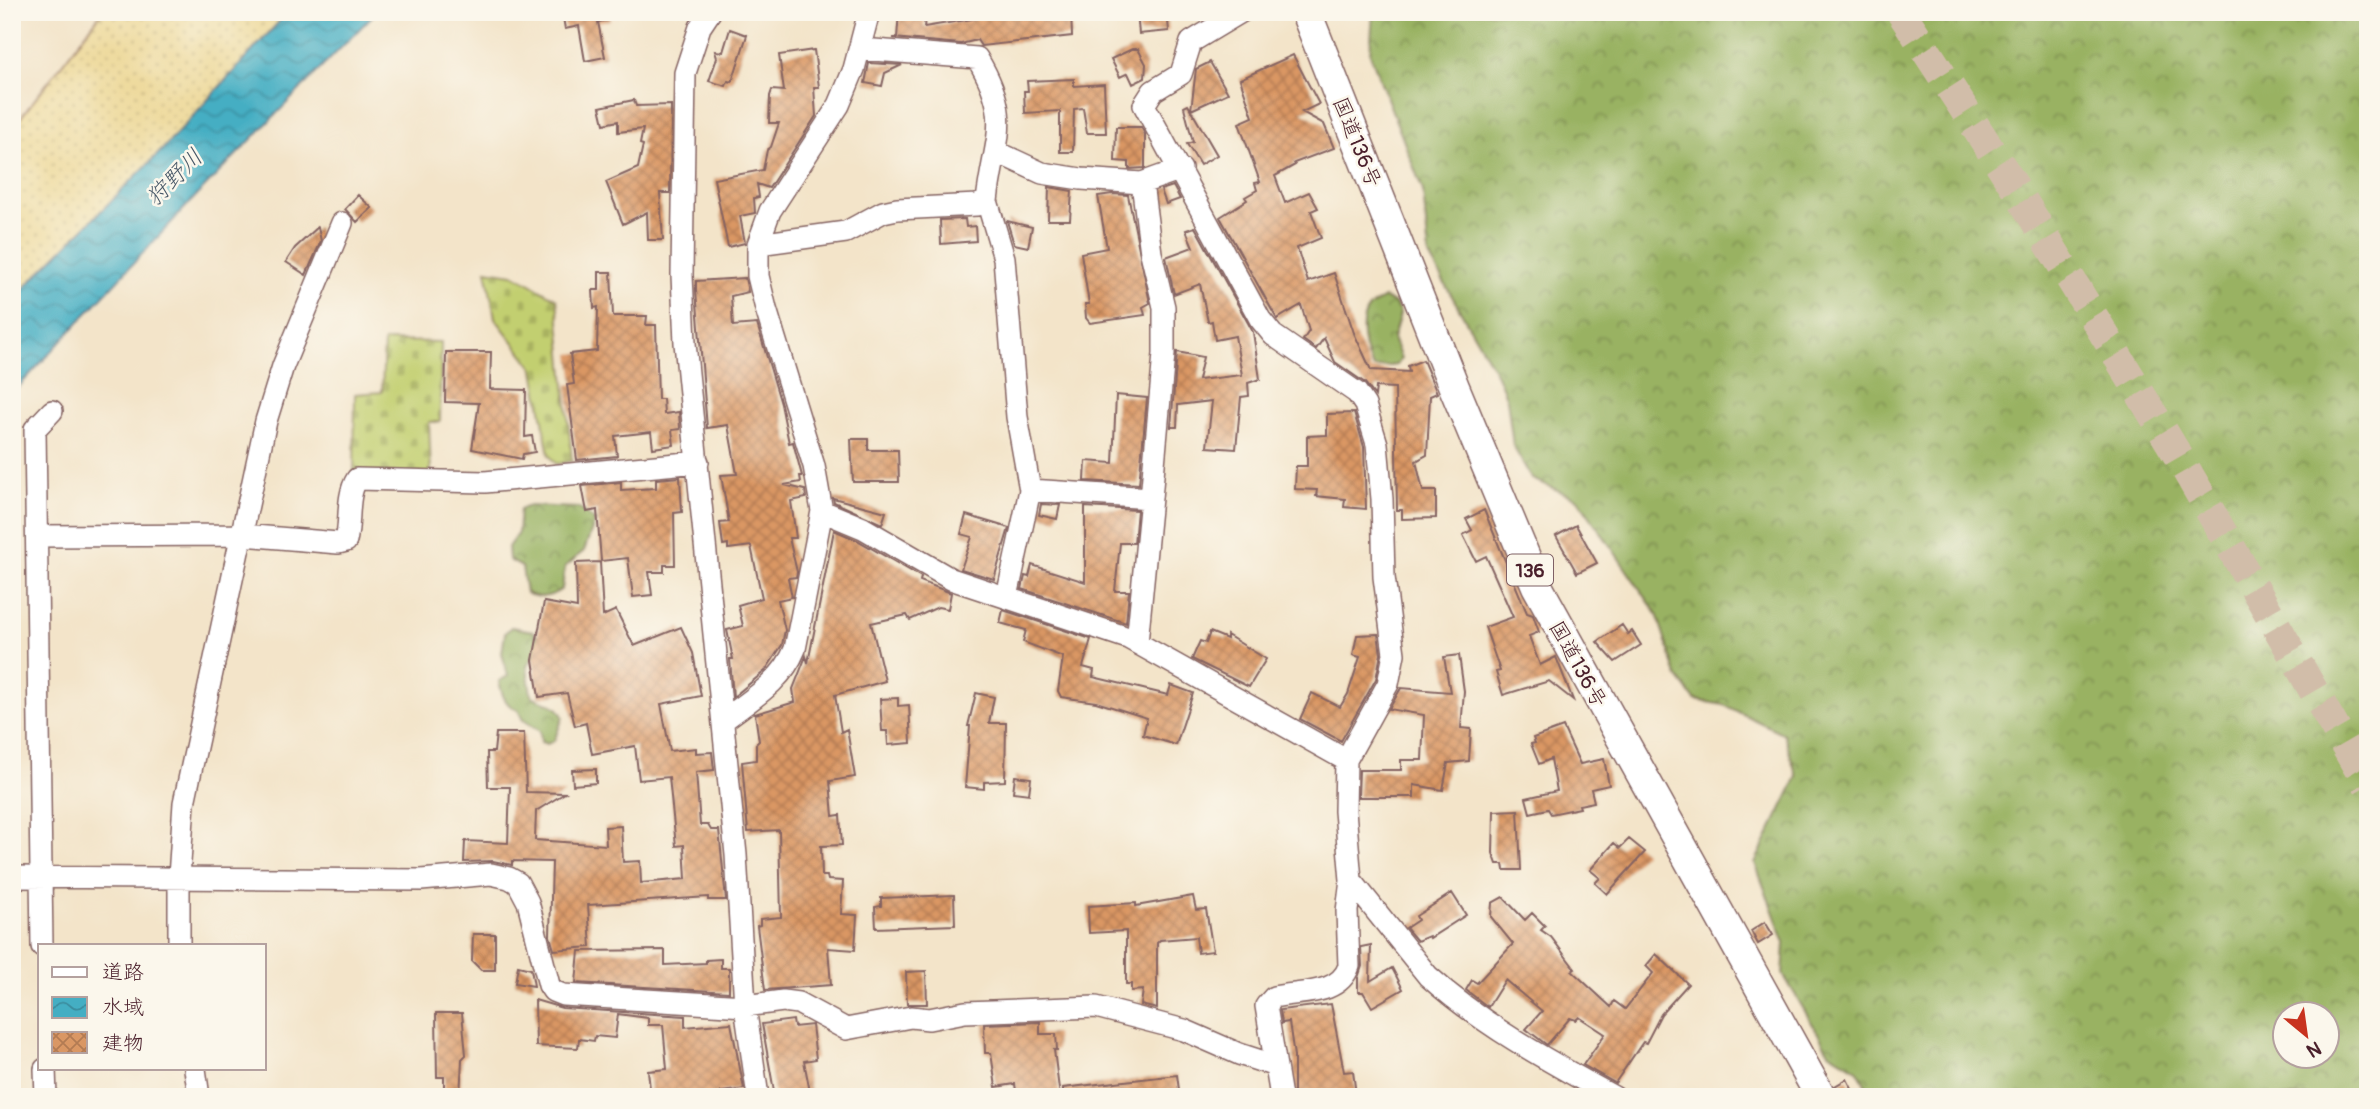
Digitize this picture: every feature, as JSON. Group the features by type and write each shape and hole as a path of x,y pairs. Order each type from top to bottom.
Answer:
{"highway":[{"name":"国道136号","path":"1306,12 1454,387 1537,586 1821,1097"}],"street":[{"path":"710,12 700,27 687,65 683,117 682,275 736,855 744,1006 758,1097"},
{"path":"724,720 773,682 789,664 801,623 822,511 814,466 766,309 758,275 758,244 770,211 839,105 861,49 869,12"},
{"path":"1241,12 1191,42 1184,69 1153,91 1144,105 1267,330 1357,393 1374,433 1380,462 1384,577 1394,636 1393,666 1388,684 1346,760 1345,811 1351,880 1347,911 1349,966 1342,981 1330,988 1269,1000 1267,1014 1281,1097"},
{"path":"861,49 977,58 999,103 997,152 987,201 1004,258 1017,417 1030,490 1007,597"},
{"path":"997,152 1042,173 1081,179 1142,183 1181,169"},
{"path":"1137,643 1164,354 1164,306 1151,253 1142,183"},
{"path":"758,244 846,232 883,212 897,209 976,205 987,201"},
{"path":"178,944 184,803 266,421 283,366 342,223"},
{"path":"42,944 35,429 52,411"},
{"path":"38,536 243,535 338,543 346,541 353,485 357,479 485,482 698,462"},
{"path":"1030,490 1151,498"},
{"path":"822,511 863,528 951,579 1137,643 1346,760"},
{"path":"12,877 421,880 491,874 518,883 528,902 545,974 553,991 563,995 744,1006 783,1001 798,1003 846,1028 911,1017 929,1019 965,1012 1096,1007 1184,1030 1276,1066"},
{"path":"1351,880 1443,990 1541,1056 1614,1097"},
{"path":"45,1070 46,1097"},
{"path":"195,1070 199,1097"}],"green space":[{"path":"1373,12 2368,12 2368,1097 1873,1097 1857,1069 1829,1052 1783,974 1785,943 1755,863 1797,777 1784,734 1724,705 1695,700 1677,676 1657,614 1578,499 1532,479 1513,446 1507,399 1497,375 1429,256 1423,191 1370,54"},
{"path":"486,270 513,274 557,299 572,461 556,464 549,455 534,369 495,318"},
{"path":"1384,298 1396,304 1400,314 1393,338 1401,359 1397,365 1374,368 1365,347 1363,322 1369,308"},
{"path":"384,341 441,342 440,422 429,422 431,474 354,474 355,394 382,392"},
{"path":"530,506 579,508 595,521 584,551 565,567 562,589 544,596 526,593 522,567 509,560 508,547 518,533 520,509"},
{"path":"511,627 533,631 542,643 527,666 531,695 554,705 563,717 554,741 547,744 541,742 540,731 523,720 518,710 504,698 501,690 499,681 508,676 502,653 505,633"}],"sand":[{"path":"102,12 288,12 162,150 12,300 12,129"}],"water":[{"name":"狩野川","path":"288,12 376,12 195,197 12,394 12,300 162,150"}],"building":[{"path":"562,12 610,12 610,20 598,22 605,57 585,61 579,26 565,29"},
{"path":"899,12 926,12 924,27 997,15 997,12 1071,12 1072,36 981,46 977,40 961,44 893,38 897,38"},
{"path":"1137,12 1167,12 1169,31 1139,34"},
{"path":"730,29 747,35 732,82 728,81 726,86 709,81 717,58 715,51 723,52"},
{"path":"1138,49 1146,64 1145,78 1133,84 1128,73 1120,77 1111,59"},
{"path":"814,50 819,87 814,87 816,116 769,188 757,184 759,197 754,198 755,213 740,216 745,243 728,247 714,179 763,170 767,150 771,147 779,123 769,123 770,96 772,90 784,91 779,55"},
{"path":"1293,55 1319,104 1302,112 1324,124 1334,148 1294,163 1295,165 1275,176 1285,203 1309,192 1318,208 1311,211 1321,238 1297,248 1308,282 1334,273 1354,333 1371,370 1409,372 1408,366 1423,360 1437,393 1430,396 1427,455 1416,461 1423,491 1436,491 1436,518 1402,519 1402,510 1397,510 1395,388 1376,387 1375,396 1365,383 1335,362 1324,338 1316,349 1303,340 1309,331 1301,305 1277,319 1220,217 1247,200 1245,197 1257,190 1255,183 1260,182 1239,123 1253,117 1240,79"},
{"path":"1210,62 1228,93 1191,110 1196,69"},
{"path":"869,63 902,65 885,73 882,86 865,83"},
{"path":"1074,79 1074,86 1104,84 1106,133 1087,133 1083,108 1074,109 1073,152 1060,152 1060,111 1025,113 1024,91 1028,91 1027,81"},
{"path":"634,100 636,106 671,105 670,193 660,193 663,240 648,240 647,212 623,224 606,182 638,168 643,129 618,132 618,121 604,124 600,107"},
{"path":"1188,105 1217,155 1200,165 1187,144 1193,142 1184,107"},
{"path":"1116,127 1141,127 1145,134 1145,168 1129,169 1129,162 1115,161"},
{"path":"1173,186 1180,199 1166,204 1161,190"},
{"path":"1049,187 1072,191 1070,220 1048,220"},
{"path":"358,195 372,208 357,222 345,209"},
{"path":"1128,195 1150,303 1143,307 1145,315 1090,323 1086,318 1085,304 1089,304 1081,253 1107,248 1098,196"},
{"path":"965,219 966,227 975,226 976,241 941,244 940,220"},
{"path":"1007,221 1032,227 1028,247 1014,244"},
{"path":"318,227 321,241 306,275 286,262 295,248"},
{"path":"1195,227 1253,332 1260,379 1248,383 1249,396 1241,397 1236,449 1207,447 1212,401 1178,405 1177,427 1171,427 1177,352 1203,357 1198,380 1242,375 1235,336 1215,340 1212,321 1208,322 1200,284 1174,294 1166,257 1193,247 1186,230"},
{"path":"599,272 611,272 613,316 647,316 646,325 656,325 658,399 663,399 664,414 679,412 680,429 672,430 674,445 653,448 651,432 615,436 617,456 577,460 567,385 574,384 570,354 597,351 598,307 594,308 593,290 599,290"},
{"path":"745,278 748,292 731,296 733,326 757,324 781,404 789,443 793,442 802,476 801,482 784,485 805,490 806,498 791,501 796,538 789,538 797,572 796,577 788,578 792,597 778,600 785,630 782,645 765,671 733,697 730,659 733,659 727,630 743,626 738,605 762,598 751,546 728,549 728,544 723,545 720,523 729,522 721,475 737,474 728,425 707,428 696,281"},
{"path":"446,352 491,352 490,389 526,390 525,437 532,436 535,452 523,454 522,459 472,449 479,403 445,402"},
{"path":"1116,395 1147,398 1139,484 1085,481 1086,461 1113,463"},
{"path":"1354,413 1364,447 1366,509 1344,507 1345,499 1316,496 1317,490 1295,489 1296,466 1307,466 1307,436 1327,435 1327,414"},
{"path":"851,439 868,439 868,450 898,450 899,482 853,482"},
{"path":"680,477 682,512 674,513 675,565 664,565 664,572 649,572 652,595 633,597 628,558 601,561 597,510 587,512 582,486 621,482 621,490 656,488 656,479"},
{"path":"833,498 886,512 882,524 834,502"},
{"path":"1041,504 1060,505 1057,519 1039,515"},
{"path":"1085,507 1137,510 1134,543 1120,543 1115,591 1129,591 1126,623 1022,589 1025,576 1029,577 1032,565 1085,582"},
{"path":"1484,510 1527,613 1533,615 1539,632 1529,636 1540,665 1556,657 1573,700 1549,681 1503,695 1496,672 1500,671 1485,627 1513,617 1486,556 1476,561 1463,535 1472,530 1466,519"},
{"path":"966,515 1009,528 994,579 961,569 972,537 961,534"},
{"path":"1576,525 1597,563 1577,573 1556,536"},
{"path":"834,530 857,540 921,577 920,581 951,593 948,609 938,607 910,620 907,615 871,623 885,681 835,695 841,732 847,729 855,777 830,781 833,816 840,815 842,845 821,846 822,876 827,876 828,880 843,881 841,914 857,915 855,950 828,948 831,985 765,990 757,926 760,925 760,919 781,917 779,830 748,832 742,762 756,760 756,744 759,741 755,714 795,702 793,689 806,656 808,663"},
{"path":"600,562 603,616 616,610 634,646 681,627 693,653 701,696 661,704 670,751 696,748 696,753 712,752 714,770 696,772 700,825 719,830 726,900 708,900 708,897 588,905 591,947 554,950 550,936 552,862 512,861 512,865 493,861 464,862 465,841 508,843 510,787 488,787 487,752 494,752 496,733 524,733 526,792 565,793 536,811 535,840 606,845 605,827 621,826 623,862 640,861 641,883 686,879 684,845 676,846 669,777 639,780 635,746 592,754 586,723 575,726 567,693 539,697 533,660 544,602 577,608 576,563"},
{"path":"1003,610 1091,639 1083,667 1094,670 1093,677 1168,695 1171,685 1193,693 1176,745 1143,735 1147,718 1096,702 1061,697 1058,691 1063,657 1023,642 1026,630 1000,623"},
{"path":"1622,625 1628,634 1632,631 1641,645 1615,662 1597,642"},
{"path":"1210,632 1227,639 1227,635 1266,659 1249,687 1192,659 1200,641 1206,643"},
{"path":"1378,634 1381,654 1376,679 1341,741 1300,719 1312,693 1340,707 1348,694 1360,657 1353,655 1357,635"},
{"path":"1459,655 1464,691 1461,728 1471,729 1469,761 1448,763 1443,790 1414,785 1414,797 1358,797 1359,770 1401,770 1401,760 1422,760 1424,715 1389,709 1401,688 1450,692 1444,657"},
{"path":"976,693 994,697 989,723 1006,723 1005,781 984,782 984,789 965,787 968,726"},
{"path":"898,698 898,706 909,705 911,743 888,745 887,731 882,731 880,699"},
{"path":"1563,727 1580,764 1604,759 1609,785 1591,789 1594,802 1579,805 1580,808 1551,814 1548,809 1530,813 1526,798 1557,791 1551,759 1539,764 1531,744 1535,743 1533,738"},
{"path":"596,769 596,783 573,785 572,770"},
{"path":"1015,776 1031,778 1029,794 1013,792"},
{"path":"1518,810 1521,870 1504,870 1503,864 1497,864 1493,853 1494,811"},
{"path":"1629,839 1645,852 1607,894 1595,883 1600,878 1590,870 1614,843 1620,848"},
{"path":"1452,893 1466,915 1430,938 1429,936 1417,941 1406,928 1418,920 1416,916"},
{"path":"954,895 955,925 876,928 875,907 881,906 881,898"},
{"path":"1193,896 1196,910 1206,909 1213,951 1198,953 1196,937 1160,940 1157,943 1157,1009 1141,1005 1143,990 1131,991 1131,984 1126,984 1126,931 1089,933 1088,906 1136,903 1136,906"},
{"path":"1503,897 1525,920 1532,913 1545,926 1541,930 1551,937 1575,969 1572,971 1611,1007 1614,1001 1625,1009 1653,973 1646,966 1656,954 1688,984 1661,1014 1646,1043 1643,1042 1615,1083 1583,1065 1605,1034 1579,1017 1576,1020 1570,1018 1547,1045 1526,1029 1542,1011 1505,980 1488,1007 1466,990 1472,980 1477,983 1513,944 1491,917 1492,903"},
{"path":"1765,922 1773,935 1758,944 1751,931"},
{"path":"473,934 495,934 495,970 481,970 472,961"},
{"path":"1371,945 1370,981 1392,968 1403,989 1372,1007 1363,992 1358,992 1358,978 1362,966 1361,947"},
{"path":"665,950 665,965 706,963 706,960 721,959 721,968 729,968 729,992 576,983 579,951"},
{"path":"518,966 531,969 534,986 515,983"},
{"path":"926,971 927,1004 907,1004 906,972"},
{"path":"535,1000 562,1008 685,1016 685,1027 731,1023 744,1089 721,1092 722,1097 651,1097 648,1071 667,1069 663,1025 648,1025 648,1018 618,1014 615,1038 595,1036 594,1041 579,1039 578,1048 536,1046"},
{"path":"1331,1004 1344,1072 1353,1071 1356,1095 1294,1097 1294,1056 1289,1022 1282,1023 1280,1010"},
{"path":"436,1013 462,1013 466,1055 462,1059 460,1097 444,1097 444,1077 437,1077"},
{"path":"793,1020 794,1027 812,1025 816,1059 804,1061 811,1097 775,1097 762,1024"},
{"path":"1040,1022 1040,1034 1056,1034 1057,1050 1054,1050 1060,1097 1017,1097 1015,1084 996,1087 991,1053 985,1053 984,1024"},
{"path":"1177,1075 1180,1097 1063,1097 1063,1088"},
{"path":"1847,1079 1856,1097 1838,1097 1835,1086"}],"tunnel":[{"path":"1901,12 2014,186 2177,454 2368,785"}]}
